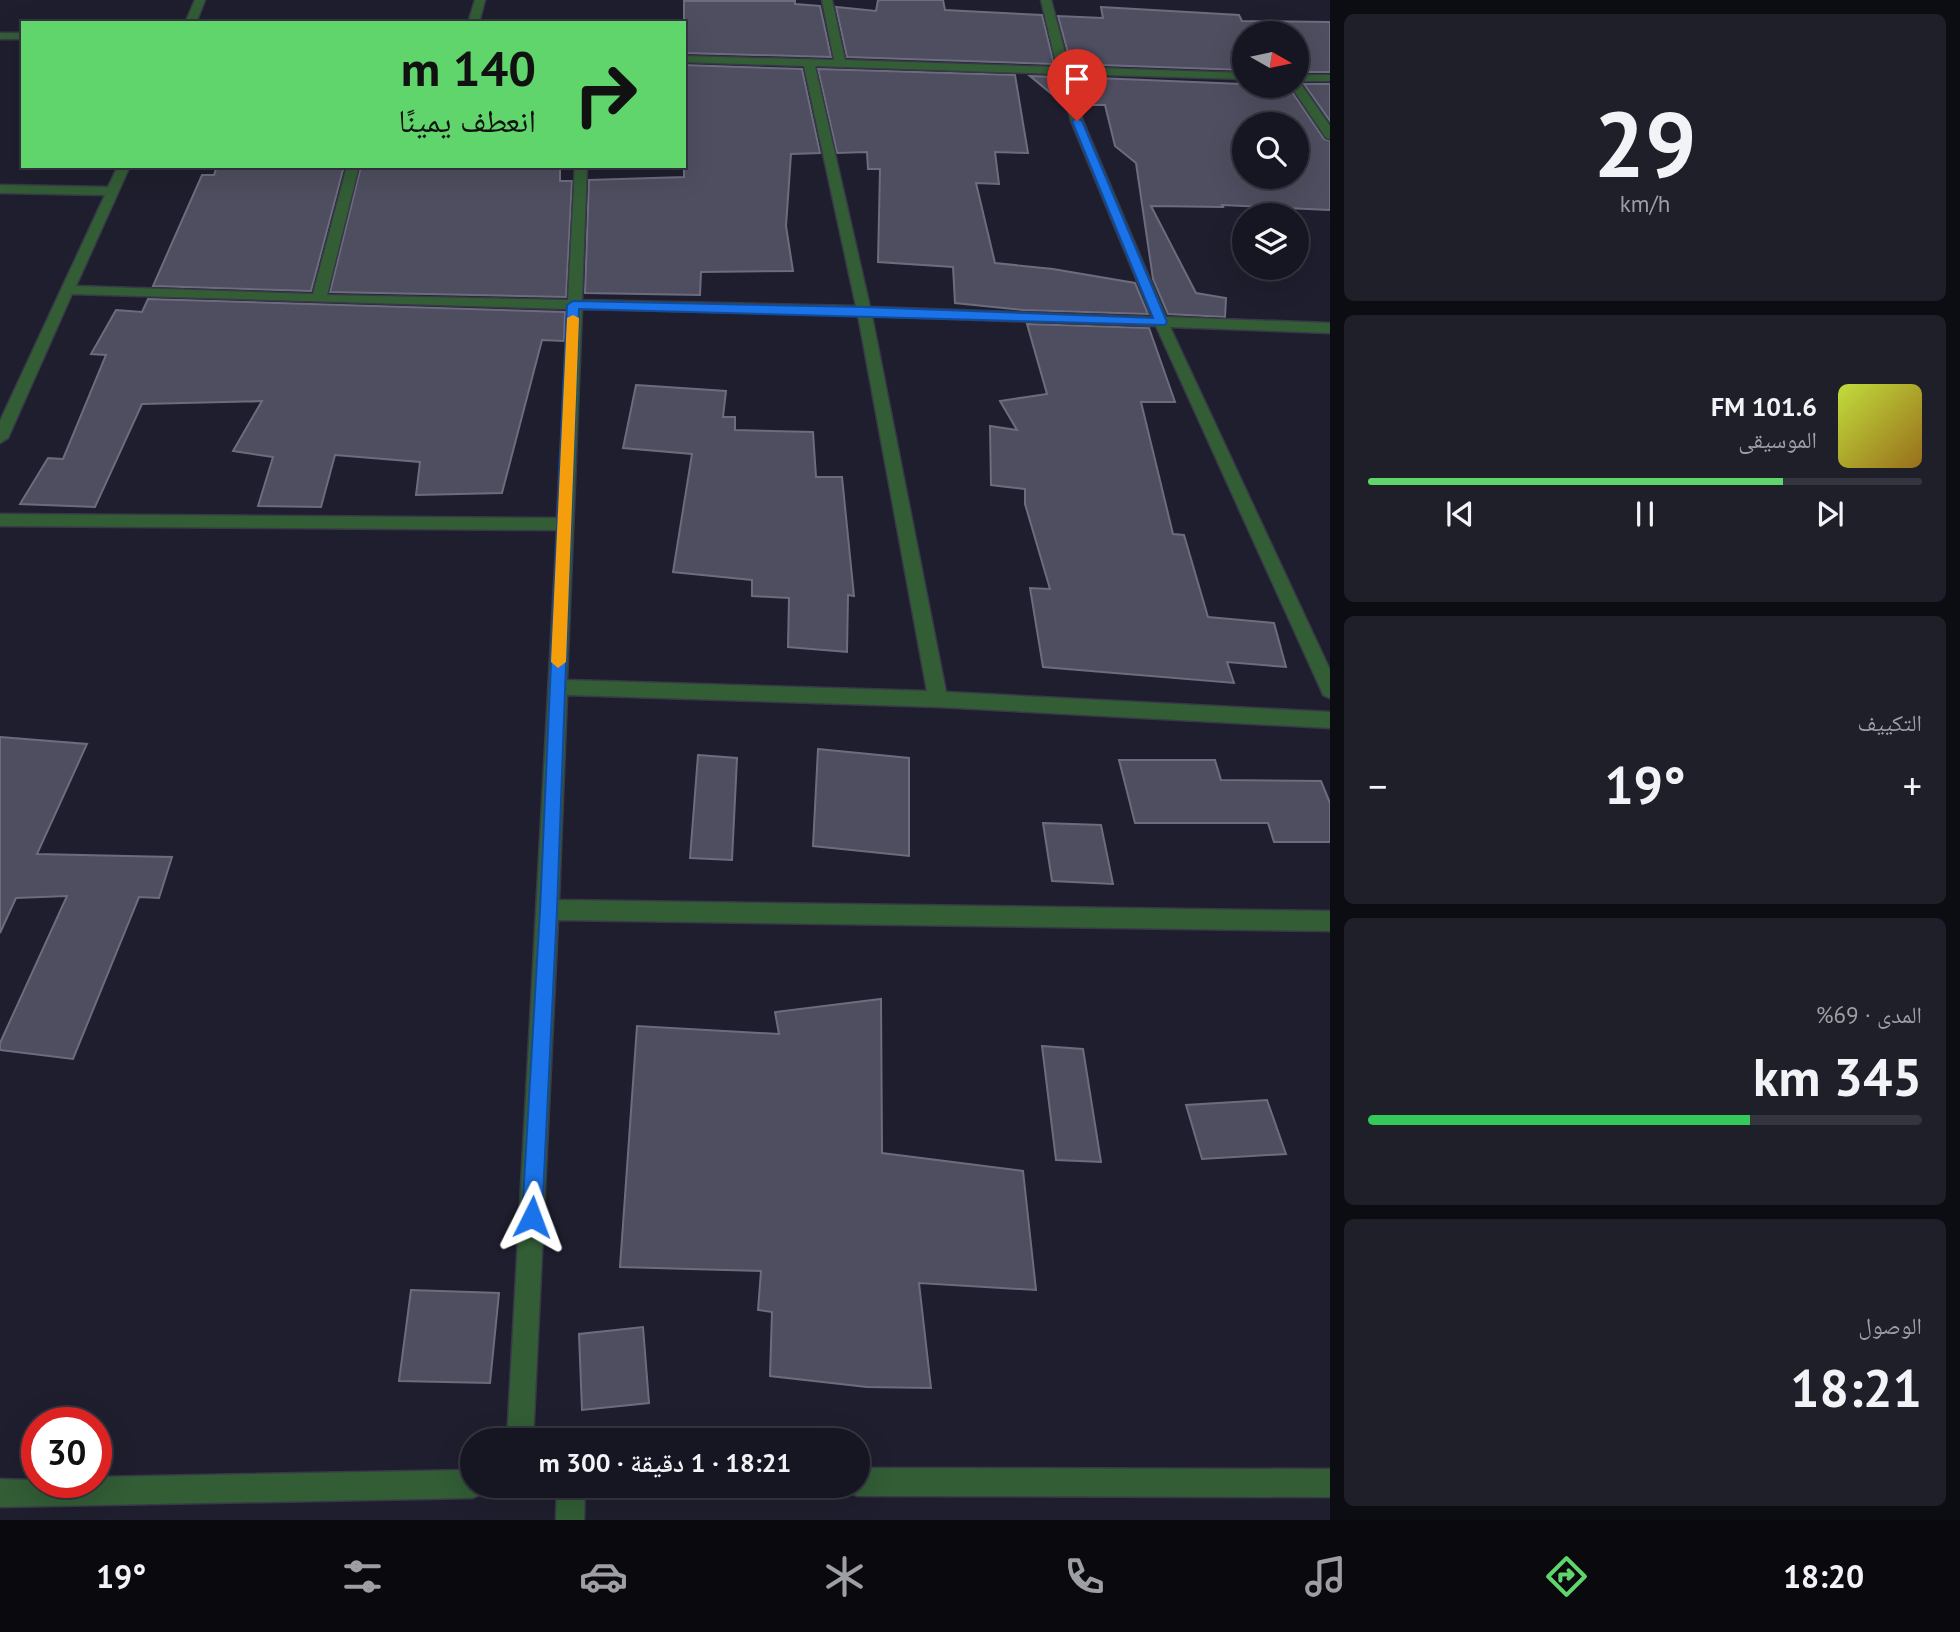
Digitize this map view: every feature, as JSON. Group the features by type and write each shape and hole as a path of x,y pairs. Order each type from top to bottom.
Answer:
{"street":[{"path":"191,21 200,0"},
{"path":"474,21 480,0"},
{"path":"827,0 839,64"},
{"path":"1046,0 1077,121 1161,322 1330,690"},
{"path":"0,36 21,36"},
{"path":"686,59 1232,76"},
{"path":"809,63 864,311 938,699"},
{"path":"1309,78 1330,78"},
{"path":"1305,98 1330,135"},
{"path":"0,438 123,168"},
{"path":"319,299 352,168"},
{"path":"521,1428 548,910 581,168"},
{"path":"0,189 113,191"},
{"path":"68,289 319,299 864,311 1330,327"},
{"path":"0,520 564,524"},
{"path":"557,687 938,699 1330,720"},
{"path":"548,910 1330,921"},
{"path":"870,1482 1330,1483"},
{"path":"0,1493 460,1483"},
{"path":"570,1520 571,1498"}],"building":[{"path":"878,0 943,0 945,10 1042,15 1054,64 847,57 836,7 876,11"},
{"path":"684,1 795,1 795,4 820,6 831,57 686,53"},
{"path":"1101,7 1239,15 1242,21 1232,21 1232,70 1071,64 1058,16 1103,18"},
{"path":"1309,22 1330,22 1330,72 1309,72"},
{"path":"686,65 802,69 820,153 791,154 786,226 793,271 701,272 700,295 585,293 589,180 684,177"},
{"path":"818,69 1015,75 1028,153 995,152 999,184 976,183 995,263 1053,269 1135,283 1148,314 1023,310 955,303 953,267 878,262 880,169 868,169 867,152 837,153"},
{"path":"1030,76 1057,77 1064,104"},
{"path":"1074,77 1232,84 1232,98 1296,98 1306,112 1232,112 1232,189 1309,189 1309,117 1324,139 1330,141 1330,210 1309,209 1309,203 1232,203 1232,205 1222,205 1223,207 1151,206 1196,293 1226,298 1225,317 1168,314 1153,279 1136,163 1115,146 1105,105 1082,105"},
{"path":"1309,84 1330,84 1330,121 1309,91"},
{"path":"216,168 343,168 311,291 153,286 202,175 214,175"},
{"path":"361,168 560,168 560,181 572,181 566,297 330,292"},
{"path":"148,299 565,312 564,341 542,340 502,493 416,495 420,462 335,455 321,507 258,506 273,457 233,451 262,401 142,404 95,507 20,504 48,458 63,459 106,355 91,354 116,310 142,312"},
{"path":"1027,324 1149,328 1175,402 1141,402 1173,534 1184,535 1208,617 1274,623 1286,667 1227,662 1234,683 1043,667 1030,588 1050,589 1025,504 1025,489 991,485 990,426 1017,430 1000,401 1047,394"},
{"path":"636,385 726,391 723,417 735,417 735,430 813,432 816,477 842,477 854,596 848,595 847,652 788,647 789,598 752,596 752,580 673,572 692,454 623,448"},
{"path":"0,737 87,744 37,854 172,857 159,898 139,897 73,1059 0,1050 0,1043 67,896 16,898 0,933"},
{"path":"818,749 909,758 909,856 813,846"},
{"path":"698,755 737,758 732,860 690,858"},
{"path":"1119,760 1215,760 1221,780 1321,781 1330,803 1330,842 1274,842 1268,823 1135,823"},
{"path":"1043,823 1101,825 1113,884 1052,881"},
{"path":"881,999 882,1153 1023,1171 1036,1290 919,1283 931,1388 867,1387 770,1376 772,1312 758,1310 761,1271 620,1267 637,1026 779,1034 775,1012"},
{"path":"1042,1046 1083,1049 1101,1162 1056,1160"},
{"path":"1267,1100 1286,1154 1202,1159 1186,1105"},
{"path":"411,1290 499,1293 490,1383 399,1381"},
{"path":"643,1327 649,1403 582,1410 579,1334"}],"slow traffic":[{"path":"558,662 573,318"}],"route":[{"path":"532,1217 548,910 573,305 864,311 1161,322 1077,121"}]}
